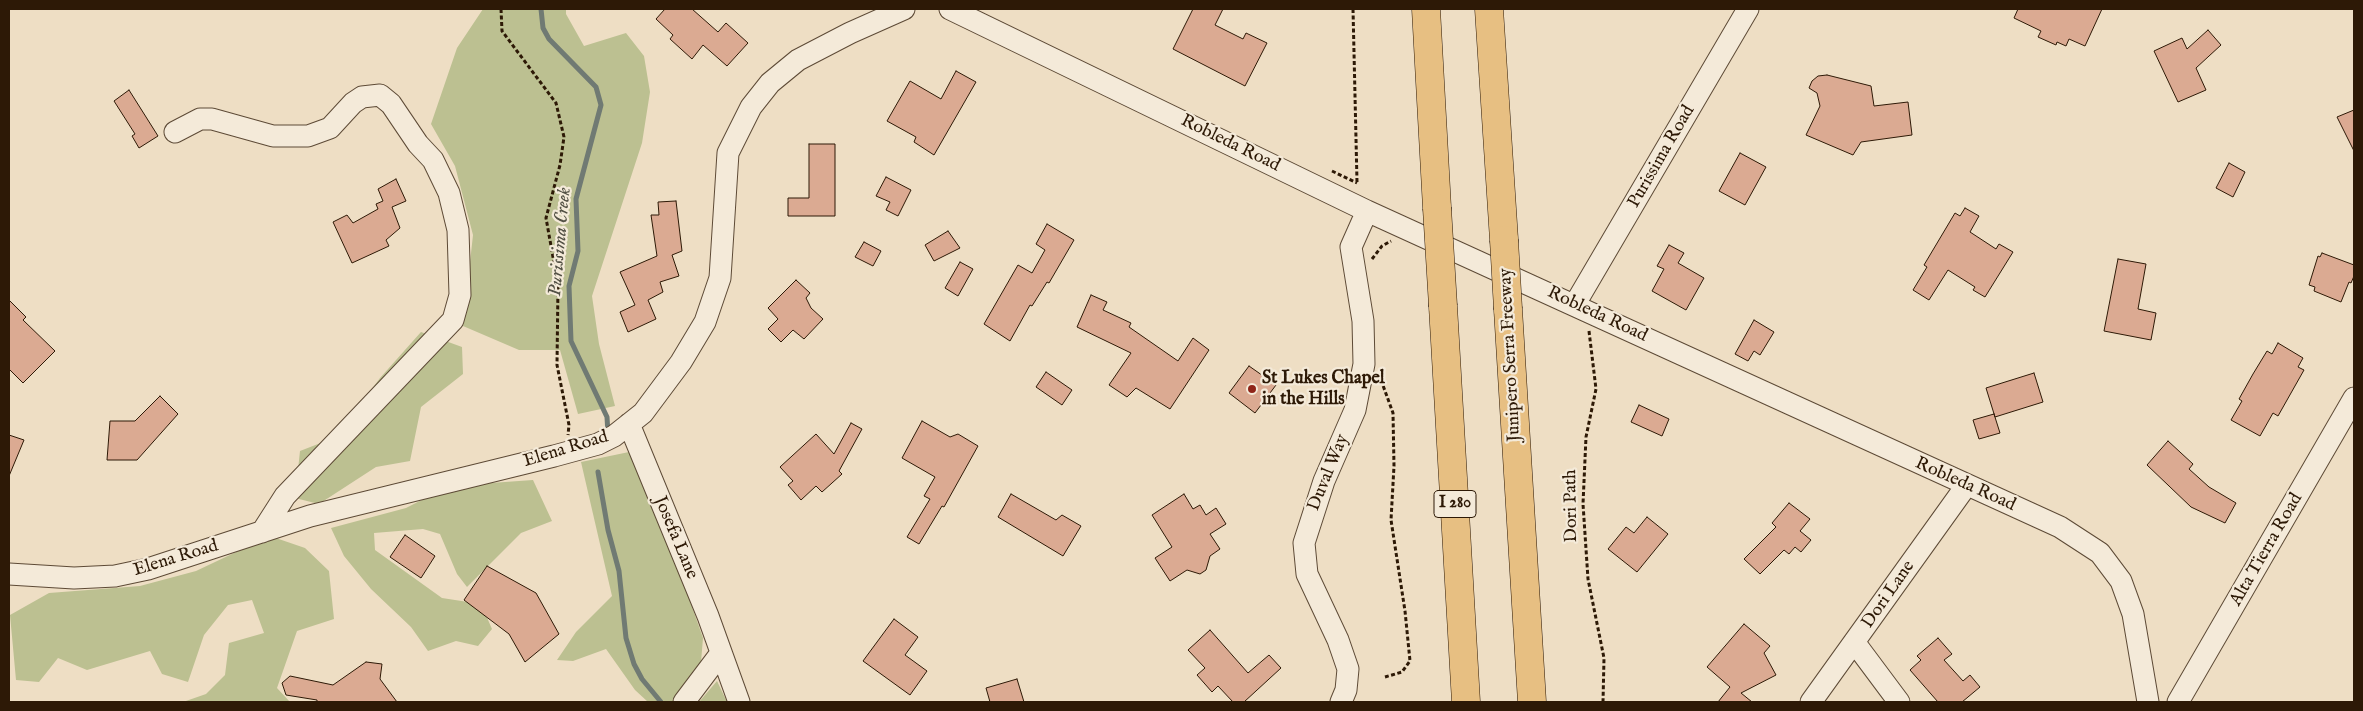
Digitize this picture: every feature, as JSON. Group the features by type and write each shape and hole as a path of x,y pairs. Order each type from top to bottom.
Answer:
{"highway":[{"name":"I 280","path":"1426,9 1466,702"},
{"name":"Junipero Serra Freeway","path":"1489,9 1532,702"}],"street":[{"name":"Robleda Road","path":"950,9 1362,208 2060,528 2100,553 2121,580 2133,614 2148,702"},
{"name":"Purissima Road","path":"1581,307 1748,9"},
{"name":"Elena Road","path":"9,574 74,578 114,576 148,569 310,516 598,444 614,436 643,413 676,370 705,322 720,278 728,153 750,106 770,84 798,60 897,10"},
{"path":"175,132 200,119 212,119 272,136 308,136 330,128 353,103 362,97 380,95 392,104 418,144 433,160 449,194 458,230 460,296 453,320 285,496 262,532"},
{"name":"Duval Way","path":"1341,702 1346,690 1348,669 1338,640 1307,574 1304,543 1324,482 1355,410 1364,364 1362,321 1352,247 1362,208"},
{"name":"Alta Tierra Road","path":"2178,702 2354,398"},
{"name":"Josefa Lane","path":"629,424 739,702"},
{"name":"Dori Lane","path":"1811,702 1856,643 1966,486"},
{"path":"1856,643 1899,702"},
{"path":"684,702 721,653"}],"path":[{"path":"501,9 502,31 556,103 564,137 560,165 546,218 558,285 557,365 569,425 566,452"},
{"path":"1353,9 1362,208"},
{"path":"1370,262 1382,246 1393,240 1398,240"},
{"name":"Dori Path","path":"1581,307 1596,389 1586,437 1583,504 1588,579 1604,658 1603,702"},
{"path":"1378,374 1393,413 1394,466 1391,520 1405,611 1410,661 1402,672 1385,677"}],"green space":[{"path":"483,9 566,9 566,14 584,46 626,33 644,56 650,92 642,143 592,296 599,344 615,406 578,414 560,350 519,350 463,326 473,235 455,166 431,124 457,48"},
{"path":"421,332 462,347 463,374 421,407 410,461 376,467 319,504 295,498 300,451 336,437 380,378"},
{"path":"629,452 651,490 703,638 700,674 674,702 648,702 635,690 606,649 573,661 557,660 576,632 612,596 581,462"},
{"path":"533,480 552,521 521,533 467,587 457,574 440,534 423,529 374,533 375,550 442,598 481,604 492,629 478,646 456,641 428,651 411,627 371,589 344,556 331,528 406,508 449,486"},
{"path":"270,536 305,548 329,571 334,619 297,631 277,688 290,702 183,702 206,694 225,675 229,643 264,633 252,600 228,605 204,635 188,682 162,674 150,651 87,670 58,658 39,682 16,680 10,615 49,593 140,586 196,571"},
{"path":"717,681 727,702 699,702"}],"building":[{"path":"665,9 692,9 718,32 726,23 748,43 727,66 703,45 692,59 670,39 673,35 656,19"},
{"path":"1193,9 1223,9 1215,25 1243,39 1246,33 1267,43 1245,86 1173,49"},
{"path":"2018,9 2102,9 2085,46 2069,39 2066,46 2057,42 2056,45 2038,37 2041,31 2014,18"},
{"path":"2208,30 2221,45 2196,68 2206,90 2178,102 2154,51 2182,38 2187,49"},
{"path":"956,71 976,82 934,155 914,142 916,137 887,121 910,81 941,99"},
{"path":"1827,75 1871,86 1874,106 1908,102 1912,135 1861,142 1853,155 1806,135 1820,106 1817,93 1809,88 1812,81 1818,76"},
{"path":"129,90 158,136 139,148 132,136 135,134 114,101"},
{"path":"2354,110 2354,151 2337,117"},
{"path":"809,144 835,144 835,216 788,216 788,198 809,198"},
{"path":"1740,153 1766,167 1745,205 1719,191"},
{"path":"2229,163 2245,172 2233,197 2216,188"},
{"path":"886,177 911,190 898,216 886,210 890,202 876,196"},
{"path":"396,179 406,201 392,207 400,228 386,240 389,246 352,263 333,222 347,215 353,223 378,209 376,204 383,201 378,189"},
{"path":"676,201 682,251 672,255 679,276 660,282 663,292 648,300 656,319 628,332 620,312 635,305 620,272 657,256 651,215 659,215 658,202"},
{"path":"1965,208 1979,216 1970,232 1996,249 1999,244 2013,252 1985,297 1973,290 1975,287 1948,270 1929,300 1913,290 1927,267 1924,265 1955,213 1960,216"},
{"path":"1047,224 1074,240 1049,283 1047,282 1032,306 1030,305 1010,341 984,324 1018,265 1032,273 1045,250 1036,244"},
{"path":"948,231 960,248 934,261 925,245"},
{"path":"864,242 881,251 873,266 855,257"},
{"path":"1669,245 1684,253 1678,263 1704,278 1686,310 1652,291 1664,269 1657,266"},
{"path":"2322,253 2354,265 2354,276 2351,283 2349,282 2341,302 2314,291 2315,287 2309,285 2318,256 2320,257"},
{"path":"2118,259 2146,264 2138,309 2156,313 2151,340 2104,331"},
{"path":"960,262 973,269 958,296 945,288"},
{"path":"796,280 810,293 806,298 811,308 823,319 804,339 793,330 781,342 768,329 778,319 768,308"},
{"path":"1091,295 1107,302 1103,310 1131,323 1129,327 1178,361 1193,338 1209,350 1170,409 1136,388 1127,397 1109,385 1131,353 1077,327"},
{"path":"9,300 26,317 23,320 55,351 23,383 9,369"},
{"path":"1754,320 1774,332 1760,355 1754,351 1748,361 1735,354"},
{"path":"2278,343 2303,358 2298,367 2304,370 2278,416 2273,413 2260,436 2231,420 2242,401 2239,399 2267,351 2272,354"},
{"name":"St Lukes Chapel in the Hills","path":"1249,366 1276,385 1255,413 1229,393"},
{"path":"1046,372 1072,390 1062,405 1036,387"},
{"path":"2034,373 2043,402 1995,417 1986,388"},
{"path":"160,396 178,414 137,460 107,460 110,421 135,421"},
{"path":"1639,405 1669,419 1662,436 1631,422"},
{"path":"1994,414 2000,433 1979,439 1973,420"},
{"path":"922,421 950,437 958,434 978,446 944,507 942,506 919,544 907,537 930,499 924,496 935,477 902,458"},
{"path":"851,423 862,429 839,471 842,474 822,492 816,486 801,500 788,485 793,481 780,467 816,434 834,454"},
{"path":"9,435 24,440 9,476"},
{"path":"2168,441 2193,464 2189,469 2209,487 2236,503 2225,523 2191,507 2147,465"},
{"path":"1011,494 1056,520 1062,515 1081,526 1063,556 998,517"},
{"path":"1184,494 1193,509 1200,505 1206,515 1216,508 1226,524 1210,534 1220,549 1210,556 1206,570 1200,574 1187,570 1170,581 1155,558 1172,547 1152,515"},
{"path":"1789,503 1810,519 1800,531 1811,540 1801,552 1795,547 1789,554 1784,550 1760,574 1744,559 1776,527 1772,523"},
{"path":"1647,517 1668,534 1637,572 1608,549 1626,527 1634,533"},
{"path":"405,535 435,556 421,578 390,557"},
{"path":"487,566 536,593 559,634 525,662 509,634 464,600"},
{"path":"894,619 918,637 905,655 927,671 910,695 863,661"},
{"path":"1744,624 1770,646 1764,653 1776,675 1741,693 1752,702 1718,702 1730,687 1707,667"},
{"path":"1210,630 1248,673 1269,655 1281,668 1244,702 1233,702 1218,686 1212,692 1197,675 1205,668 1188,650"},
{"path":"1938,638 1952,654 1944,660 1963,681 1970,675 1980,687 1962,702 1938,702 1910,670 1921,660 1917,656"},
{"path":"366,662 382,664 380,679 397,702 317,702 317,700 286,695 282,683 290,676 333,685"},
{"path":"1017,679 1024,702 990,702 986,688"}],"waterway":[{"name":"Purissima Creek","path":"541,9 543,28 549,39 596,87 601,105 576,199 578,251 569,286 571,341 607,417 608,434"},
{"name":"Purissima Creek","path":"598,472 608,530 619,571 626,638 634,664 642,679 661,702"}],"place":[{"name":"St Lukes Chapel in the Hills","path":"1252,389"}]}
